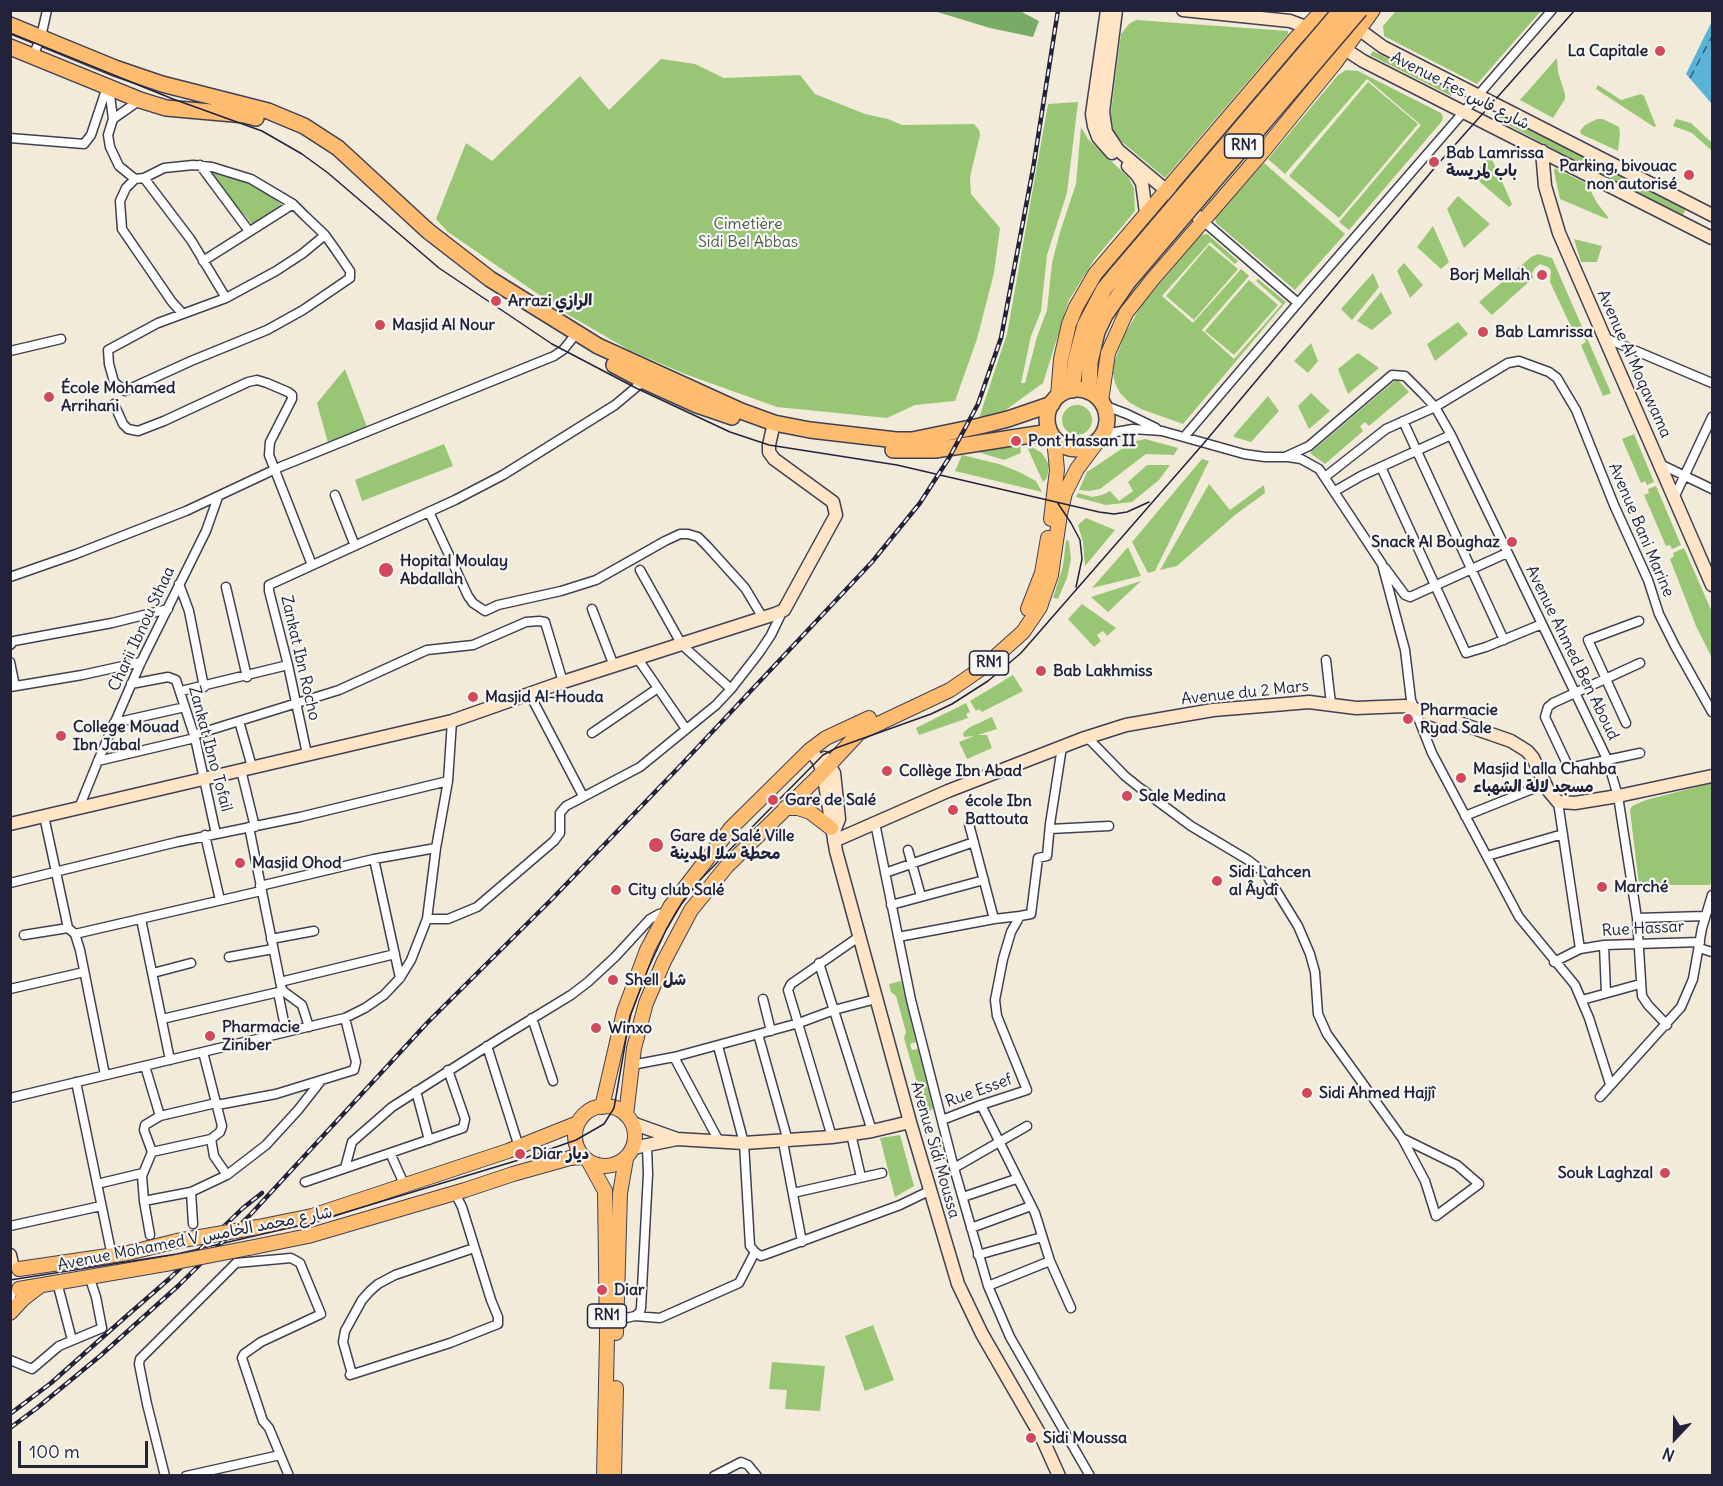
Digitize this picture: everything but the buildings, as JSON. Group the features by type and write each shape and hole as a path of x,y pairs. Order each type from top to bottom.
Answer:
{"highway":[{"name":"RN1","path":"1100,438 1107,424 1107,414 1098,400 1090,362 1096,332 1123,277 1341,10"},
{"name":"RN1","path":"1052,435 1048,412 1061,397 1076,359 1085,325 1104,289 1123,277 1360,10"},
{"path":"10,25 115,68 162,84 268,111 304,126 338,148 453,252 574,337"},
{"path":"10,47 140,100 173,110 245,115 304,137 329,154 447,258 531,316 620,358 648,377 741,411 772,427 888,450 935,450 1052,435 1063,446 1074,449 1086,448 1100,438"},
{"path":"772,427 876,439 912,440 1008,419 1061,397 1098,400"}],"main road":[{"path":"1061,397 1063,350 1076,307 1095,274 1306,26 1323,10"},
{"path":"1098,400 1108,353 1126,313 1260,155 1374,10"},
{"name":"RN1","path":"602,1107 624,1012 648,950 667,912 731,828 812,748 854,724 924,694 964,672 982,660 1016,627 1032,601 1046,555 1058,470 1052,435"},
{"name":"RN1","path":"614,1476 620,1193 635,1151 635,1131 629,1119 632,1065 639,1024 653,984 691,910 727,866 784,808 832,766 859,733 928,701 968,678 1023,632 1040,607 1051,575 1065,493 1077,469 1100,438"},
{"path":"784,808 798,808 810,812 833,834"},
{"path":"578,1123 591,1110 602,1107 614,1108 629,1119"},
{"name":"RN1","path":"578,1123 576,1140 605,1191 607,1338 604,1476"},
{"name":"Avenue Mohamed V شارع محمد الخامس","path":"13,1263 112,1256 177,1241 306,1218 519,1147 578,1123"},
{"path":"586,1159 607,1166 616,1165 635,1151"},
{"name":"Avenue Mohamed V شارع محمد الخامس","path":"13,1294 57,1282 171,1263 308,1236 570,1158 586,1159"},
{"path":"13,1263 22,1279 13,1294"},
{"path":"10,1313 42,1285"}],"street":[{"path":"33,56 41,37 47,10"},
{"path":"1096,10 1106,16 1092,114 1094,126 1098,137 1106,147 1137,175 1144,195 1146,213"},
{"path":"1116,10 1102,111 1109,139 1118,150 1298,303"},
{"name":"Avenue Fes شارع فاس","path":"1183,10 1290,21 1306,26 1329,38 1363,61 1713,238"},
{"name":"Avenue Fes شارع فاس","path":"1331,10 1383,47 1713,215"},
{"path":"1184,437 1552,10"},
{"path":"108,87 113,119 108,135 118,166 140,179 191,240 226,298"},
{"path":"10,138 84,144 91,135 108,87"},
{"path":"113,119 140,100"},
{"name":"Avenue Al Moqawama","path":"1542,151 1545,186 1552,214 1713,585"},
{"path":"201,165 249,231"},
{"path":"182,313 122,229 120,201 126,188 140,179 164,168 201,165 251,179 293,204 325,235 350,271 350,278 303,310 267,330 125,391 114,382 108,350 158,323 226,298 276,271 325,235"},
{"path":"203,261 293,204"},
{"path":"10,577 186,511 275,469 554,356 574,337"},
{"path":"1604,338 1713,383"},
{"path":"10,351 61,339"},
{"name":"Avenue Bani Marine","path":"1435,407 1508,363 1519,361 1537,367 1557,378 1576,410 1614,505 1648,580 1659,614 1713,712"},
{"name":"Avenue Ahmed Ben Aboud","path":"1285,457 1309,446 1392,375 1408,378 1435,407 1451,435 1607,759 1618,796 1637,918 1640,943 1640,984 1644,1000 1667,1025"},
{"path":"114,404 123,424 128,429 138,431 248,382 257,380 292,395 270,442 269,455 312,565 429,512 503,475 615,405 648,377"},
{"path":"1098,400 1162,431"},
{"path":"1325,477 1377,434 1435,407"},
{"path":"1674,498 1713,417"},
{"path":"1402,421 1504,640"},
{"path":"427,918 448,919 477,907 554,841 561,831 559,817 562,809 640,767 716,705 732,689 765,644 836,515 836,508 826,496 774,459 769,448 772,427"},
{"path":"1100,438 1133,429 1162,431 1244,454 1285,457 1309,463 1325,477 1382,564 1408,597 1507,553"},
{"path":"1335,491 1451,435"},
{"path":"1659,464 1713,489"},
{"path":"1381,467 1466,653 1542,624"},
{"path":"335,495 355,546"},
{"name":"Charii Ibnou Sthaa","path":"79,808 131,684 206,531 218,497"},
{"path":"429,512 468,596 473,603 485,611 498,605 561,591 596,580 665,541 680,534 688,534 702,541 745,588 763,618"},
{"path":"1382,564 1405,650 1413,707 1432,753 1519,917 1554,962 1573,981 1582,1000 1610,1084"},
{"name":"Zankat Ibn Rocho","path":"307,754 288,665 268,588 270,584 312,565"},
{"path":"640,570 682,645 732,689"},
{"path":"179,585 189,611 204,687"},
{"path":"226,587 247,676"},
{"path":"10,645 15,641 112,623 168,609"},
{"path":"592,609 614,666"},
{"path":"10,824 452,722 529,693 784,610"},
{"path":"1626,723 1588,640 1639,621"},
{"path":"98,760 194,737 296,705 339,690 427,650 473,645 526,622 545,622 563,682"},
{"path":"638,659 686,729"},
{"path":"1326,660 1330,704"},
{"path":"10,662 13,686 82,675 141,662"},
{"path":"1640,663 1553,703 1548,707 1545,717 1569,768 1640,753"},
{"path":"181,691 288,665"},
{"name":"Zankat Ibno Tofail","path":"131,684 168,677 175,678 194,737 216,834"},
{"path":"592,733 658,688"},
{"path":"529,693 583,796"},
{"name":"Avenue du 2 Mars","path":"833,834 875,823 948,791 1087,737 1126,725 1206,711 1309,702 1356,708 1413,707 1511,741 1531,755 1545,784 1558,802"},
{"path":"114,723 184,708"},
{"path":"239,721 247,768 260,889 273,949 286,1032"},
{"path":"10,1098 309,1027 345,1017 375,1002 400,978 416,949 427,918 447,781 452,722"},
{"path":"1087,737 1140,788 1191,826 1260,868 1270,879 1303,936 1316,972 1318,1014 1327,1034 1402,1138 1425,1181 1436,1216 1479,1184 1457,1165 1402,1138"},
{"path":"898,937 1031,914 1038,858 1047,856 1062,747"},
{"name":"Avenue Sidi Moussa","path":"812,748 818,760 832,766 833,834 929,1191 964,1300 1042,1438 1059,1476"},
{"path":"1580,949 1558,802 1575,803 1618,796 1713,776"},
{"path":"10,883 206,835 371,801 447,781"},
{"path":"1465,816 1545,784"},
{"path":"44,816 71,931 84,972 105,1075"},
{"path":"875,823 911,1000 954,1168 988,1286 1010,1337 1090,1476"},
{"path":"969,824 993,919"},
{"path":"1050,829 1109,826"},
{"path":"1487,856 1563,834"},
{"path":"206,835 220,900"},
{"path":"885,873 974,842"},
{"path":"24,935 71,931 141,919 374,859 436,848"},
{"path":"908,850 921,896"},
{"path":"374,859 400,978"},
{"path":"891,905 984,880"},
{"path":"1600,1097 1681,1007 1693,979 1705,916 1713,895"},
{"path":"345,1168 350,1146 356,1137 392,1107 571,995 588,982 650,919 667,912"},
{"name":"Rue Essef","path":"942,1120 981,1104 1027,1090 994,1009 1003,959 1011,932 1020,916"},
{"path":"1637,918 1705,916"},
{"path":"141,919 170,1060"},
{"path":"271,939 314,931"},
{"path":"832,1137 800,1023 790,998 789,987 819,963 860,936"},
{"name":"Rue Hassar","path":"1554,962 1580,949 1604,945 1640,943 1699,945 1713,952"},
{"path":"1604,945 1606,993"},
{"path":"229,957 273,949"},
{"path":"162,1019 280,988 395,954"},
{"path":"153,973 191,963"},
{"path":"819,963 872,1131"},
{"path":"10,989 84,972"},
{"path":"1582,1000 1640,984"},
{"path":"280,988 302,1005 309,1027"},
{"path":"763,999 771,1031"},
{"path":"632,1065 718,1046 876,999"},
{"path":"150,1235 144,1201 143,1173 152,1152 144,1126 160,1116 276,1094 351,1072 356,1068 345,1017"},
{"path":"532,1018 553,1081"},
{"path":"758,1034 785,1142 802,1242"},
{"path":"488,1046 519,1147"},
{"path":"718,1046 744,1143 750,1246 755,1252 761,1256 802,1242 900,1205 929,1191"},
{"path":"152,1152 211,1139 222,1130 202,1052"},
{"path":"674,1057 720,1143"},
{"path":"145,1066 160,1116"},
{"path":"305,1182 461,1130 465,1119 448,1070"},
{"path":"76,1082 112,1256"},
{"path":"144,1201 191,1192 227,1175 266,1145 320,1082"},
{"path":"416,1091 429,1140"},
{"path":"981,1104 1031,1206 1050,1261 1071,1308"},
{"path":"629,1119 677,1140"},
{"path":"635,1316 640,1312 642,1303 648,1174 635,1151 677,1140 720,1143 785,1142 872,1131 910,1122"},
{"path":"954,1168 1027,1126"},
{"path":"851,1134 861,1177"},
{"path":"211,1139 216,1161 227,1175"},
{"path":"391,1155 404,1184"},
{"path":"97,1184 143,1173"},
{"path":"793,1192 882,1173"},
{"path":"963,1197 1016,1179"},
{"path":"191,1192 194,1224"},
{"path":"455,1193 462,1207 498,1317 498,1325 351,1374 343,1342 345,1331 362,1300 370,1291 395,1275 474,1248"},
{"path":"10,1226 101,1206"},
{"path":"971,1228 1031,1206"},
{"path":"978,1255 1042,1237"},
{"path":"617,1320 635,1316 660,1318 739,1283 755,1252"},
{"path":"165,1476 147,1404 140,1359 236,1263 291,1258 300,1263 321,1314 261,1342 242,1358 263,1421 269,1428 289,1476"},
{"path":"988,1286 1050,1261"},
{"path":"10,1360 32,1369 53,1349 101,1329 103,1326 89,1276"},
{"path":"57,1282 72,1340"},
{"path":"186,1476 280,1455"},
{"name":"Avenue Sidi Moussa","path":"1051,1457 1051,1476"},
{"path":"714,1476 744,1462 757,1476"}],"green space":[{"path":"934,11 1020,11 1039,21 1033,37 990,28"},
{"path":"1396,11 1541,11 1477,84 1384,36 1383,26"},
{"path":"1136,20 1288,31 1288,34 1165,178 1116,136 1110,120 1121,34 1129,24"},
{"path":"1373,51 1454,92 1451,96 1370,55"},
{"path":"1557,58 1565,99 1553,118 1520,100"},
{"name":"Cimetière Sidi Bel Abbas","path":"661,59 695,64 724,78 800,75 815,94 865,114 902,125 974,124 980,135 970,177 971,194 1000,228 994,273 977,339 955,401 915,405 887,418 777,407 685,374 629,350 567,314 448,232 436,219 466,143 492,161 580,76 609,110"},
{"path":"1346,70 1358,71 1441,113 1443,117 1349,230 1339,222 1421,125 1367,79 1285,174 1268,159 1338,75"},
{"path":"1368,82 1418,124 1339,218 1289,176"},
{"path":"1598,85 1621,100 1641,94 1644,96 1656,126 1654,127 1596,89"},
{"path":"1078,102 1067,193 1047,255 1041,311 1031,336 1021,383 1025,383 1047,310 1052,263 1076,184 1081,127 1088,139 1128,177 1134,188 1135,211 1094,260 1069,300 1043,383 996,417 978,421 1007,334 1048,104"},
{"path":"1499,113 1687,207 1682,217 1495,118"},
{"path":"1597,119 1603,119 1619,127 1618,151 1581,134 1580,131 1585,125"},
{"path":"1676,119 1691,123 1712,143 1712,151 1692,133 1673,126"},
{"path":"1490,155 1512,204 1509,207 1473,176"},
{"path":"1264,163 1345,234 1295,290 1216,223 1215,219"},
{"path":"1555,168 1587,184 1608,217 1607,219 1560,199"},
{"path":"214,172 261,188 283,206 253,225 212,177"},
{"path":"1458,196 1490,224 1464,248 1447,209"},
{"path":"1433,226 1449,262 1441,269 1417,247"},
{"path":"1207,234 1238,261 1235,264 1210,242 1162,296 1193,323 1241,269 1249,276 1202,330 1234,359 1282,304 1256,281 1258,279 1286,302 1183,424 1141,409 1129,402 1120,393 1115,383 1114,363 1124,336 1141,306 1201,235"},
{"path":"1574,239 1602,246 1597,262 1581,262"},
{"path":"1209,245 1238,269 1194,320 1166,296"},
{"path":"1538,254 1552,258 1611,393 1603,396 1581,345 1586,342 1580,331 1574,333 1550,282 1551,271 1548,267 1540,264 1535,268 1532,273 1533,278 1492,315 1479,302 1531,257"},
{"path":"1404,263 1423,285 1410,298 1397,271"},
{"path":"1373,273 1379,287 1352,320 1341,309"},
{"path":"1249,280 1278,305 1234,355 1205,331"},
{"path":"1381,292 1392,313 1372,330 1357,321"},
{"path":"1458,322 1468,334 1435,361 1427,344"},
{"path":"1311,343 1318,361 1308,373 1294,361"},
{"path":"1358,353 1379,368 1348,394 1338,369"},
{"path":"345,369 367,427 328,443 317,403"},
{"path":"1397,379 1409,392 1369,426 1365,422 1360,426 1363,431 1325,464 1310,453"},
{"path":"1311,393 1330,411 1309,429 1298,406"},
{"path":"1268,396 1279,411 1251,442 1234,437 1234,435"},
{"path":"1077,405 1088,409 1092,420 1088,431 1077,435 1066,431 1062,420 1066,409"},
{"path":"1634,434 1654,482 1647,485 1645,481 1641,483 1622,439"},
{"path":"1145,439 1178,448 1174,455 1146,454 1100,489 1079,490 1087,472 1132,442"},
{"path":"444,444 453,466 362,501 355,480"},
{"path":"1017,444 1020,446 1021,453 1004,460 975,451"},
{"path":"1032,447 1042,453 1049,465 1047,478 1043,482 1028,449"},
{"path":"962,455 999,464 1019,472 1036,481 1042,492 955,471"},
{"path":"1202,459 1209,461 1155,571 1148,573 1132,542"},
{"path":"1147,465 1170,465 1159,480 1132,502 1106,505 1076,497 1078,493 1092,497 1110,491 1119,501 1133,491 1128,482"},
{"path":"1209,484 1230,510 1264,485 1265,493 1235,515 1177,566 1160,570"},
{"path":"1656,486 1681,545 1672,549 1670,545 1666,546 1644,495 1649,493 1648,489"},
{"path":"1086,518 1115,530 1085,566 1083,542 1078,525"},
{"path":"1066,540 1069,541 1071,559 1067,578 1058,599 1053,598 1063,566"},
{"path":"1128,547 1141,576 1092,588"},
{"path":"1684,548 1712,612 1712,658 1696,626 1670,559 1674,556 1673,553"},
{"path":"1141,581 1108,612 1091,597"},
{"path":"1082,604 1116,628 1107,636 1103,631 1097,635 1101,641 1094,647 1068,619"},
{"path":"1013,675 1023,691 982,712 979,709 976,711 970,701"},
{"path":"966,703 970,712 966,714 968,718 919,735 916,728"},
{"path":"992,717 997,729 978,735 987,735 992,748 967,759 959,742 974,736 964,737 963,733 970,727"},
{"path":"1712,783 1712,878 1710,885 1639,885 1630,810 1632,806 1646,800"},
{"path":"901,981 916,1042 910,1044 912,1050 918,1049 933,1108 924,1114 904,1038 906,1032 896,996 891,992 889,984"},
{"path":"900,1135 914,1186 895,1197 880,1138"},
{"path":"873,1325 894,1380 865,1391 845,1336"},
{"path":"772,1362 825,1366 820,1411 785,1409 787,1390 769,1389"}],"water":[{"path":"1712,21 1712,104 1686,74"}],"ferry route":[{"path":"1690,78 1712,36"}],"tram line":[{"path":"10,1280 177,1254 310,1223 522,1159 576,1140 604,1124 614,1108 630,1016 648,969 666,930 683,901 700,880 823,755 952,704 988,681 1021,653 1204,443 1437,165 1575,10"},
{"path":"10,33 173,99 262,131 302,154 328,173 439,268 552,344 636,388 730,432 769,445 897,465 1099,512 1114,514 1127,512 1149,502"},
{"path":"1057,502 1080,540 1082,559 1076,587"}],"railway":[{"path":"10,1428 100,1356 178,1286 251,1214 428,1022 551,900 681,765 872,562 920,503 949,458 978,404 1001,338 1033,169 1058,10"},
{"path":"10,1414 51,1383 262,1193"}],"place":[{"name":"La Capitale","path":"1660,51"},
{"name":"Bab Lamrissa باب لمريسة","path":"1434,162"},
{"name":"Parking, bivouac non autorisé","path":"1689,175"},
{"name":"Borj Mellah","path":"1542,275"},
{"name":"Arrazi الرازي","path":"496,301"},
{"name":"Masjid Al Nour","path":"380,325"},
{"name":"Bab Lamrissa","path":"1483,332"},
{"name":"École Mohamed Arrihani","path":"49,397"},
{"name":"Pont Hassan II","path":"1016,441"},
{"name":"Snack Al Boughaz","path":"1512,542"},
{"name":"Hopital Moulay Abdallah","path":"386,570"},
{"name":"Bab Lakhmiss","path":"1041,671"},
{"name":"Masjid Al-Houda","path":"473,697"},
{"name":"Pharmacie Ryad Sale","path":"1408,719"},
{"name":"College Mouad Ibn Jabal","path":"61,736"},
{"name":"Collège Ibn Abad","path":"887,771"},
{"name":"Masjid Lalla Chahba مسجد لالة الشهباء","path":"1461,778"},
{"name":"Sale Medina","path":"1127,796"},
{"name":"Gare de Salé","path":"773,800"},
{"name":"école Ibn Battouta","path":"953,810"},
{"name":"Gare de Salé Ville محطة سلا المدينة","path":"656,845"},
{"name":"Masjid Ohod","path":"240,863"},
{"name":"Sidi Lahcen al Âydî","path":"1217,881"},
{"name":"Marché","path":"1602,887"},
{"name":"City club Salé","path":"616,890"},
{"name":"Shell شل","path":"613,980"},
{"name":"Winxo","path":"596,1028"},
{"name":"Pharmacie Ziniber","path":"210,1036"},
{"name":"Sidi Ahmed Hajjî","path":"1307,1093"},
{"name":"Diar ديار","path":"520,1154"},
{"name":"Souk Laghzal","path":"1665,1173"},
{"name":"Diar","path":"602,1290"},
{"name":"Sidi Moussa","path":"1031,1438"}]}
